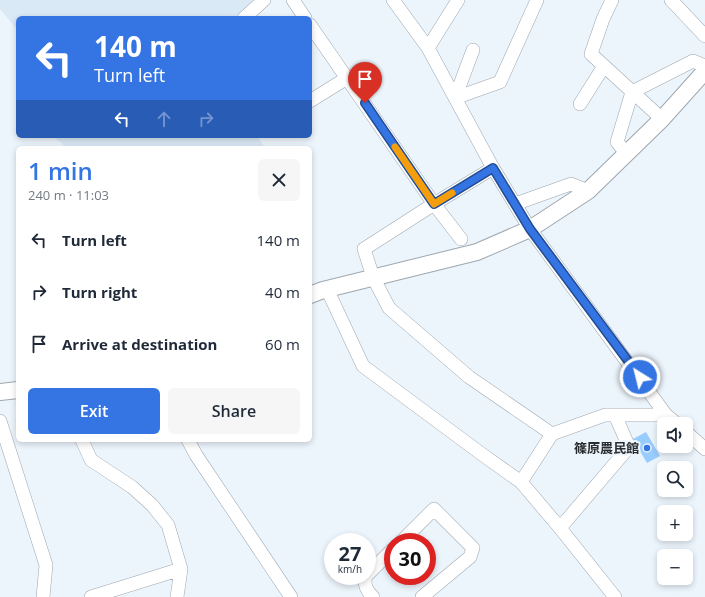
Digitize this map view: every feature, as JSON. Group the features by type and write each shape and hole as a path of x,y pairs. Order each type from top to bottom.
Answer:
{"street":[{"path":"246,16 264,0"},
{"path":"293,0 304,16"},
{"path":"393,0 428,48 493,168 530,229 668,417"},
{"path":"428,48 458,0"},
{"path":"455,98 500,82 537,0"},
{"path":"612,0 603,19 591,54 662,119"},
{"path":"676,2 705,36"},
{"path":"312,28 434,204 461,239"},
{"path":"455,98 473,50"},
{"path":"626,153 617,142 632,92 693,62 705,66"},
{"path":"580,104 604,66"},
{"path":"312,294 373,277 477,252 530,229 588,191 662,119 705,71"},
{"path":"312,100 347,78"},
{"path":"493,168 364,249 373,277 389,308 469,378 552,434"},
{"path":"515,204 571,184 588,191"},
{"path":"327,289 363,366 483,456 521,482 615,597"},
{"path":"0,392 16,390"},
{"path":"521,482 552,434 605,415 666,415"},
{"path":"560,528 628,447 615,415"},
{"path":"0,421 46,565 43,597"},
{"path":"693,438 705,449"},
{"path":"83,442 90,460 132,487 152,505 168,525 181,569 177,597"},
{"path":"189,442 196,455 291,597"},
{"path":"410,533 434,510 473,548 470,557 422,597"},
{"path":"376,565 384,558"},
{"path":"91,597 181,569"},
{"path":"365,585 368,592 374,597"}],"shaded area":[{"path":"0,0 253,0 235,16 16,16 16,30 0,9"},
{"path":"55,138 258,138 264,146 65,146"}],"building":[{"name":"篠原農民館","path":"646,432 660,456 647,463 633,439"}],"slow traffic":[{"path":"395,147 434,204 452,193"}],"place":[{"name":"篠原農民館","path":"647,448"}],"route":[{"path":"365,103 434,204 493,168 530,229 640,377"}]}
